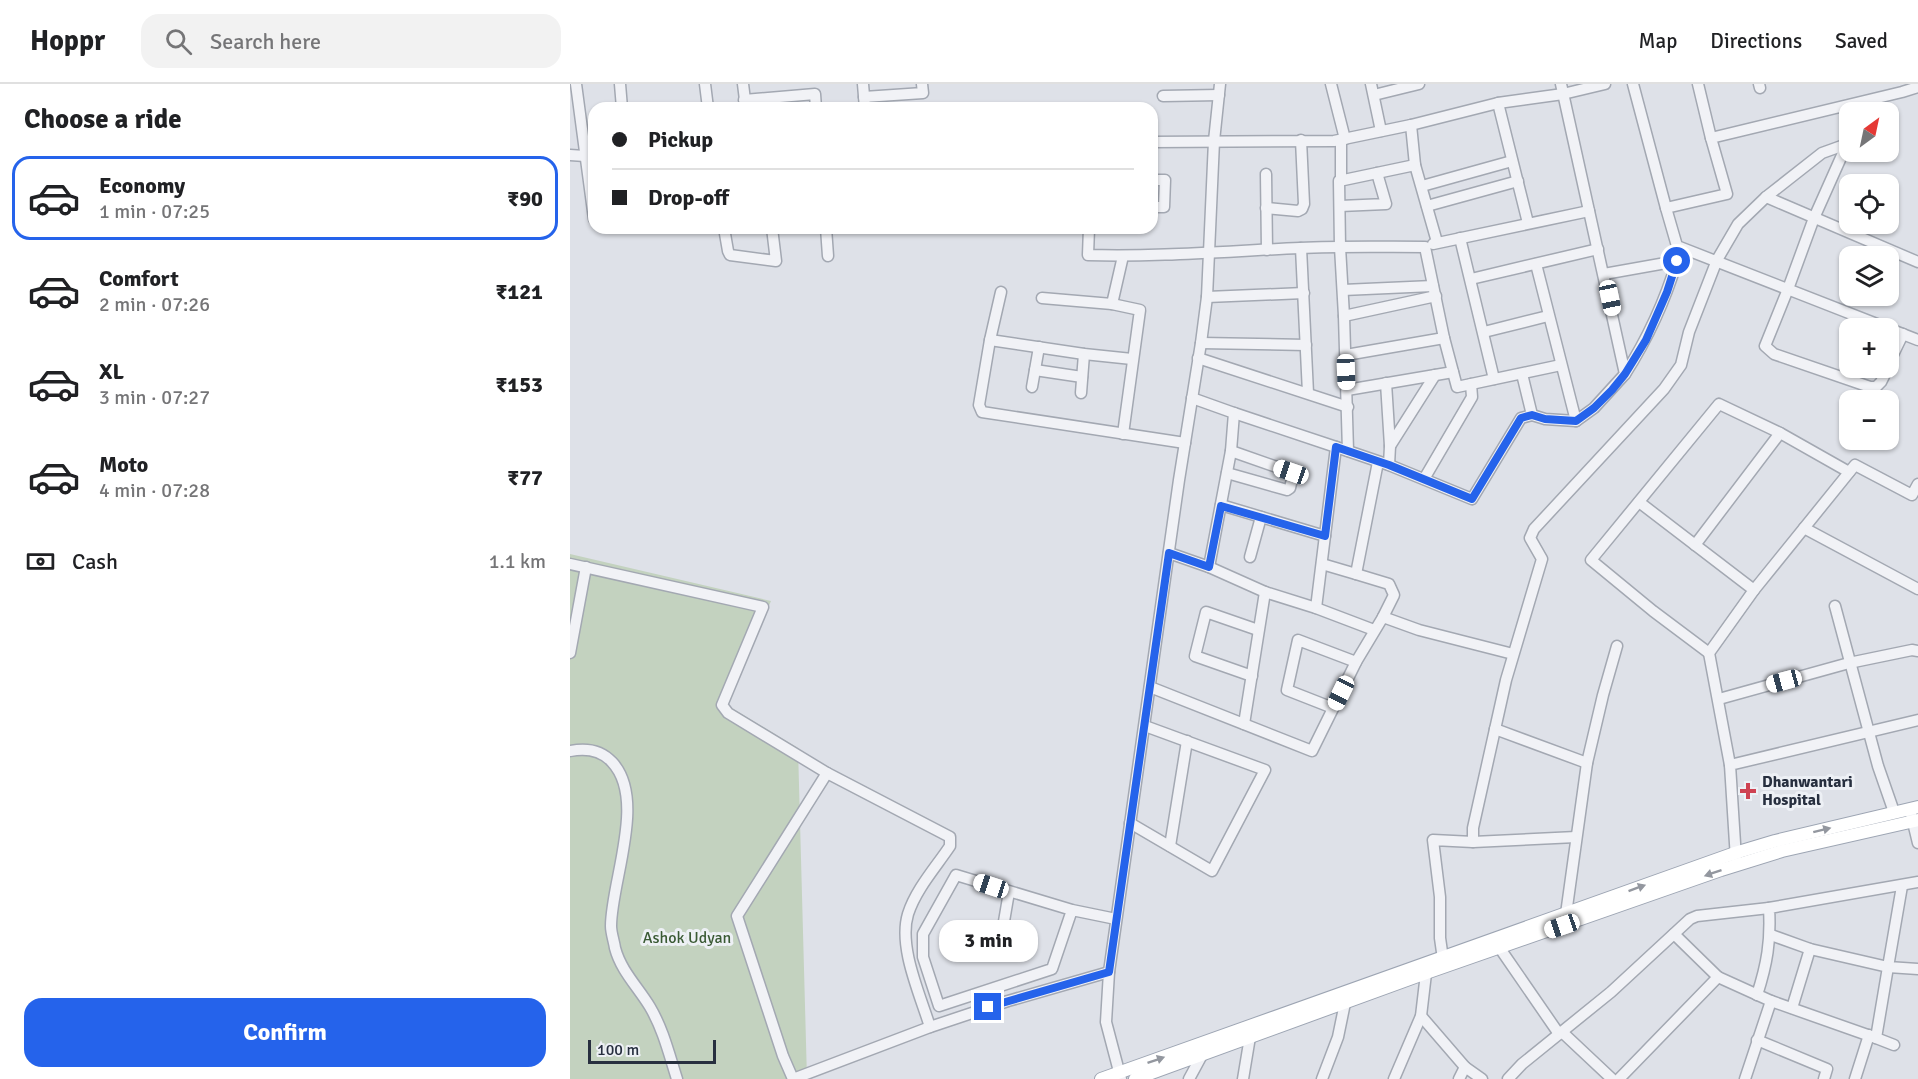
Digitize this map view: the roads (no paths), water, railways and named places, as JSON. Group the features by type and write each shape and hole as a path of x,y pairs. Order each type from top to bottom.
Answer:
{"main road":[{"path":"1443,962 1499,947 1736,859 1775,841 1893,807 1914,807"},
{"path":"1135,1079 1345,1003 1427,968 1566,914 1736,859 1915,821"},
{"path":"1101,1079 1120,1076 1371,984 1427,968"}],"street":[{"path":"576,84 575,118 588,177"},
{"path":"620,84 622,102"},
{"path":"705,84 707,102"},
{"path":"742,84 745,102"},
{"path":"863,84 864,102"},
{"path":"870,102 922,93 922,84"},
{"path":"1331,84 1343,140 1339,183 1340,247 1348,451"},
{"path":"1381,131 1372,90 1419,84"},
{"path":"1158,142 1343,140 1562,89 1605,84"},
{"path":"1192,398 1383,463 1472,499 1521,418 1532,415 1545,419 1576,421 1594,408 1625,374 1655,321 1667,292 1677,261 1677,246 1633,84"},
{"path":"1666,208 1727,194 1698,84"},
{"path":"1712,138 1918,87"},
{"path":"1562,89 1625,374"},
{"path":"1120,1076 1106,1022 1109,972 1185,443 1202,343 1207,297 1214,141 1219,90 1163,96"},
{"path":"759,102 815,94 816,102"},
{"path":"1497,103 1528,223"},
{"path":"1411,124 1415,165 1437,242"},
{"path":"1266,208 1298,211 1302,209 1304,204 1301,140"},
{"path":"1473,842 1473,828 1513,654 1542,559 1530,538 1534,529 1664,389 1682,365 1689,332 1715,260 1738,224 1766,197 1822,153 1847,144 1814,218 1765,346 1770,352 1839,376"},
{"path":"570,155 585,156"},
{"path":"1422,186 1512,161"},
{"path":"1341,179 1415,165"},
{"path":"1340,206 1386,204 1377,173"},
{"path":"1266,174 1267,250"},
{"path":"1158,180 1165,180 1164,207 1158,207"},
{"path":"1427,206 1518,182"},
{"path":"1766,197 1918,262"},
{"path":"1089,234 1088,255 1208,254 1340,247 1425,247 1437,242 1589,211"},
{"path":"724,234 730,255 776,261 773,234"},
{"path":"826,234 828,256"},
{"path":"1460,238 1494,379"},
{"path":"1677,246 1918,340"},
{"path":"1425,247 1457,387 1561,365"},
{"path":"1301,248 1308,393"},
{"path":"1471,279 1598,249"},
{"path":"1112,304 1122,256"},
{"path":"1604,274 1677,261"},
{"path":"1536,264 1576,421"},
{"path":"1343,290 1435,291"},
{"path":"1344,316 1435,291"},
{"path":"1001,292 979,405 981,412 1185,443"},
{"path":"1207,297 1304,293"},
{"path":"1042,298 1112,304 1140,310 1123,434"},
{"path":"1484,332 1548,316"},
{"path":"1899,344 1904,334"},
{"path":"1346,355 1444,338"},
{"path":"990,340 1132,359"},
{"path":"1202,343 1306,345"},
{"path":"1032,387 1039,347"},
{"path":"1081,393 1084,354"},
{"path":"1198,358 1348,406"},
{"path":"1035,370 1082,377"},
{"path":"1347,390 1453,372"},
{"path":"1521,374 1532,415"},
{"path":"1356,573 1383,463 1390,446 1435,375"},
{"path":"1844,378 1876,387 1883,378"},
{"path":"1386,383 1390,446"},
{"path":"1424,479 1472,397 1471,384"},
{"path":"1736,859 1730,765 1709,653 1591,560 1719,404 1850,472"},
{"path":"1209,567 1231,451 1234,413"},
{"path":"1695,545 1780,434"},
{"path":"1316,608 1336,447"},
{"path":"1227,473 1287,490 1290,488 1293,475 1291,472 1231,451"},
{"path":"1709,653 1754,590 1854,465 1915,496 1918,484"},
{"path":"1639,502 1754,590"},
{"path":"1221,506 1325,536"},
{"path":"1250,557 1261,517"},
{"path":"1804,528 1918,589"},
{"path":"1169,553 1209,567 1264,592 1316,608 1374,630"},
{"path":"570,564 763,607 722,705 728,714 827,773 950,837 950,846 914,900 905,928 906,948 930,1027"},
{"path":"1150,687 1312,751 1356,662 1394,595 1389,584 1322,564"},
{"path":"570,654 586,567"},
{"path":"1244,724 1264,592"},
{"path":"1835,606 1878,766 1893,807"},
{"path":"1251,676 1195,656 1206,612 1258,630"},
{"path":"1383,616 1412,628 1513,654"},
{"path":"1333,708 1287,690 1298,640 1356,662"},
{"path":"1566,914 1587,764 1617,646"},
{"path":"1719,699 1849,663 1912,650 1918,651"},
{"path":"1730,765 1918,720"},
{"path":"1130,823 1212,871 1265,770 1145,726"},
{"path":"1496,729 1587,764"},
{"path":"1170,846 1187,741"},
{"path":"570,751 587,749 609,759 621,775 625,786 627,828 611,927 616,952 626,973 649,1004 662,1030 677,1079"},
{"path":"827,773 737,916 783,1056 793,1079 930,1027 1008,1001 1109,972"},
{"path":"1914,807 1918,843"},
{"path":"1443,962 1440,938 1440,897 1433,840 1473,842 1575,837"},
{"path":"1072,910 1052,969 939,1006 923,957 923,934 956,875 1072,910 1116,919"},
{"path":"1508,1079 1522,1064 1611,992 1690,919 1697,916 1769,908 1918,882"},
{"path":"1855,1079 1872,1036 1888,967 1902,886"},
{"path":"1001,939 1009,892"},
{"path":"1757,995 1766,967 1771,935 1769,908"},
{"path":"1674,934 1718,977 1771,1001 1894,1045"},
{"path":"1771,935 1810,949 1888,967 1918,969"},
{"path":"1499,947 1560,1033 1612,1079"},
{"path":"1792,1008 1810,949"},
{"path":"1394,1079 1421,1016 1427,968"},
{"path":"1619,1079 1718,977"},
{"path":"1745,1079 1771,1001"},
{"path":"1322,1079 1338,1037 1345,1003"},
{"path":"1421,1016 1465,1067 1482,1079"},
{"path":"1244,1079 1250,1038"},
{"path":"1757,1040 1827,1069 1824,1079"},
{"path":"1189,1079 1202,1054"},
{"path":"1459,1079 1465,1067"}],"place":[{"name":"Dhanwantari Hospital","path":"1748,791"}],"park label":[{"name":"Ashok Udyan","path":"687,938"}]}
